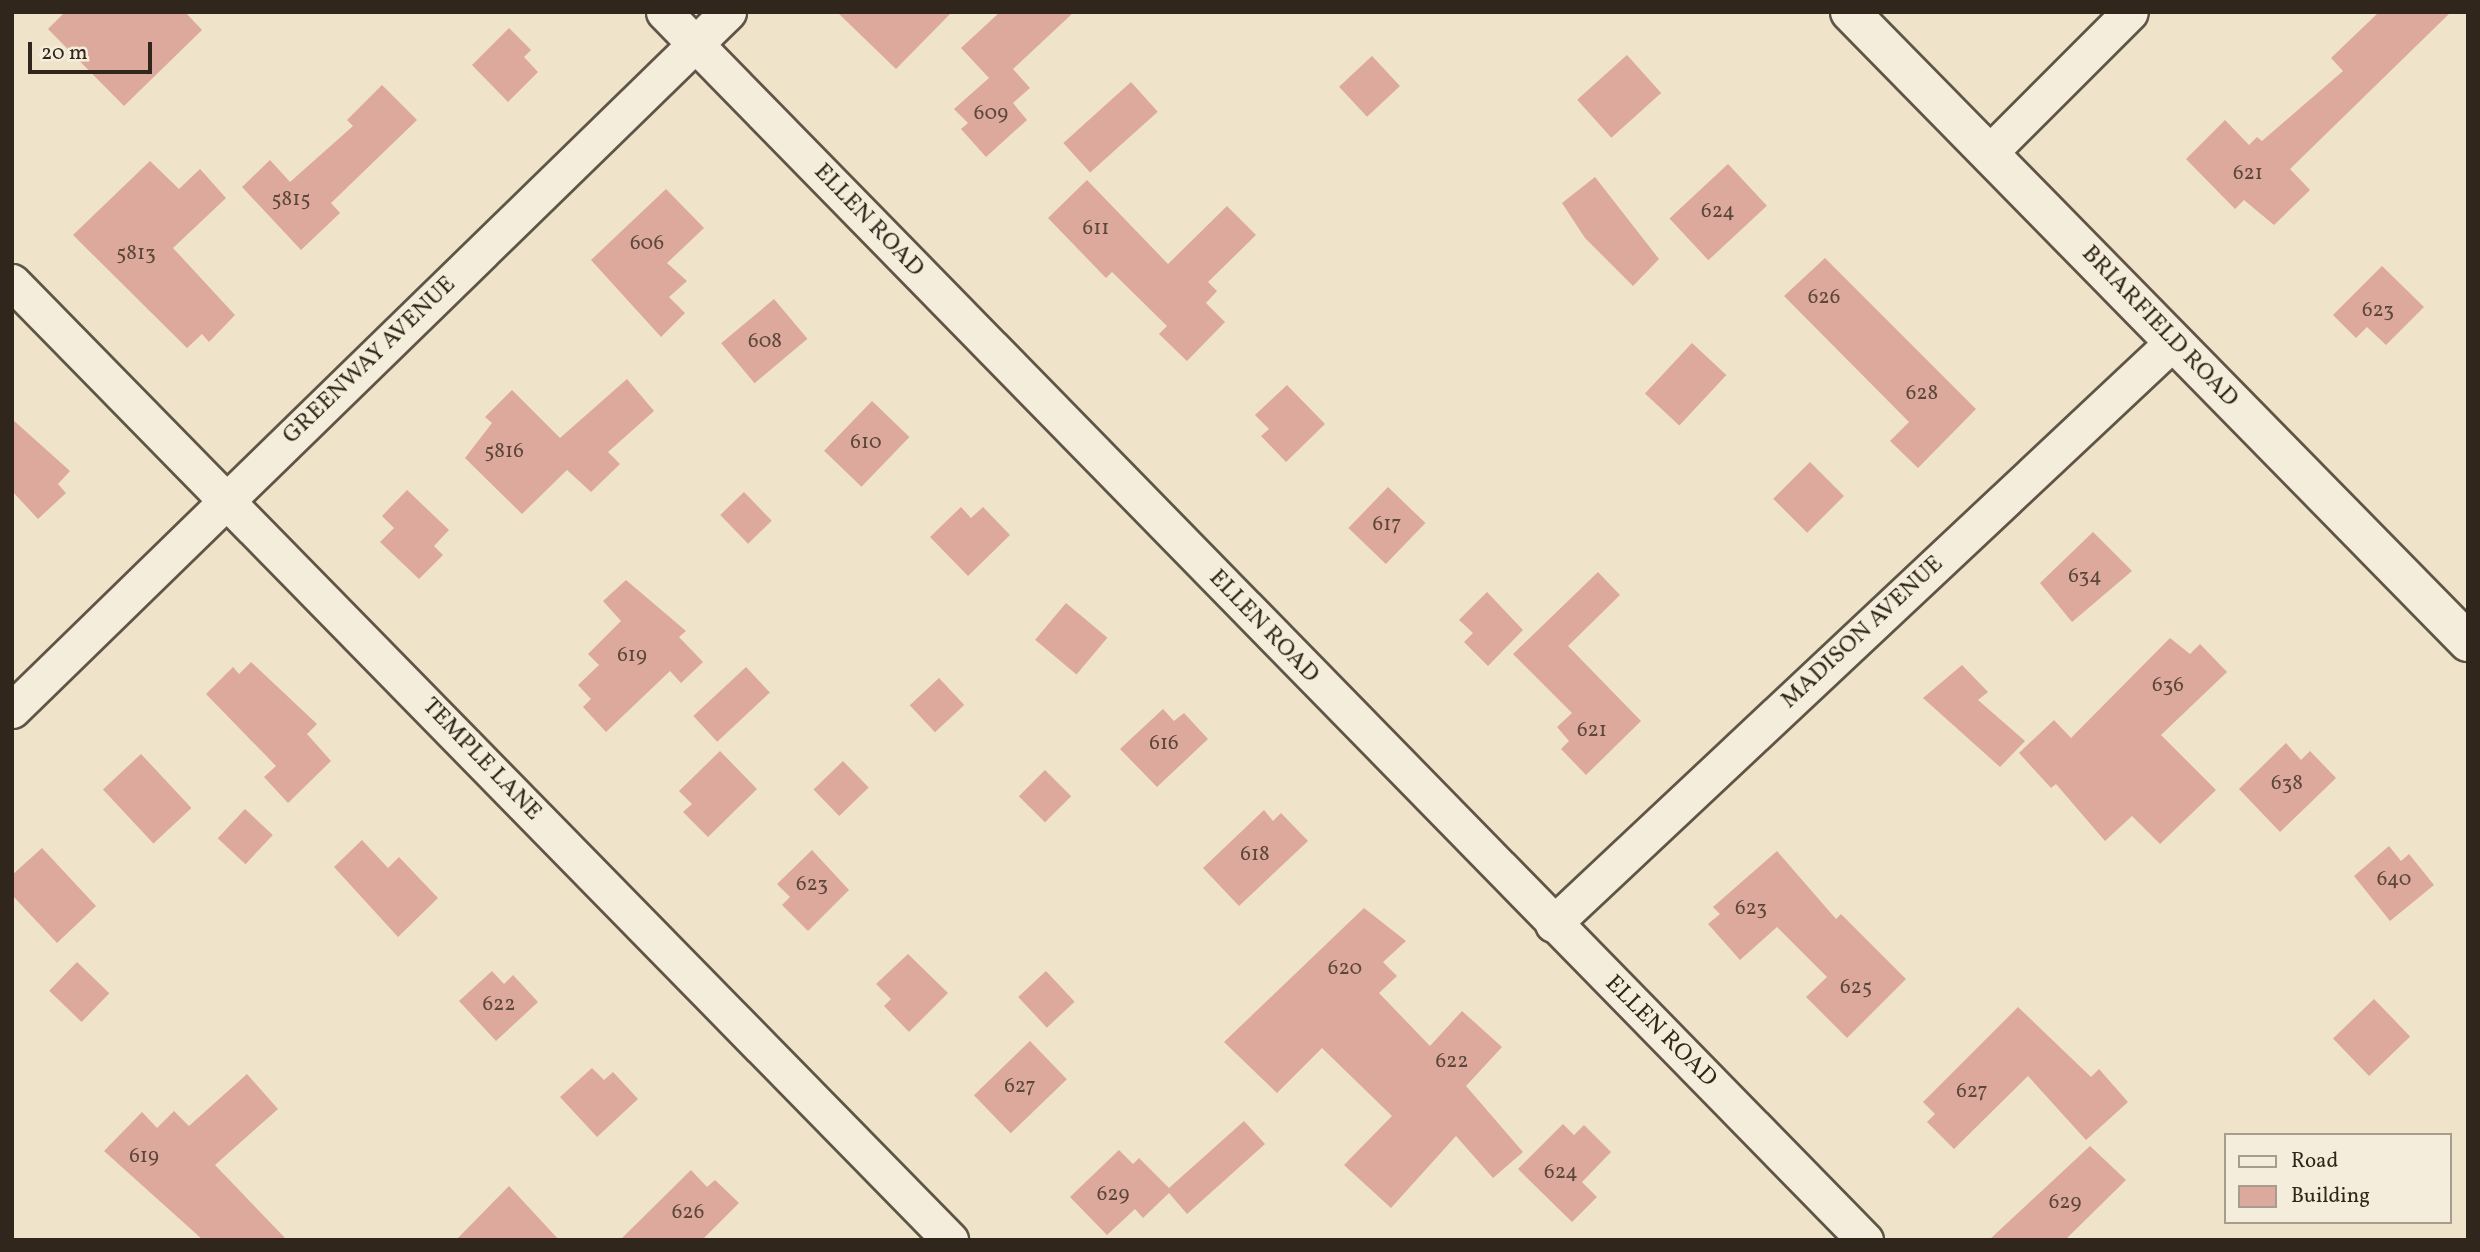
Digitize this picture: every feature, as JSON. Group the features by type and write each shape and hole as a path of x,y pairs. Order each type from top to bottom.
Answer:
{"main road":[{"name":"BRIARFIELD ROAD","path":"1850,12 2468,642"}],"street":[{"name":"ELLEN ROAD","path":"664,12 1553,924 1865,1240"},
{"name":"GREENWAY AVENUE","path":"12,710 727,12"},
{"path":"1989,153 2130,12"},
{"name":"TEMPLE LANE","path":"12,282 950,1240"},
{"name":"MADISON AVENUE","path":"1553,924 2173,342"}],"building":[{"path":"65,12 185,12 202,30 124,106 48,29"},
{"path":"837,12 952,12 896,69"},
{"path":"1000,12 1074,12 1013,69 1030,88 1013,103 1027,120 986,157 961,129 968,123 954,109 989,78 961,48"},
{"path":"2379,12 2451,12 2290,169 2310,190 2274,225 2244,200 2235,209 2186,159 2225,120 2249,145 2257,137 2262,141 2343,71 2331,58"},
{"path":"509,28 531,50 524,57 538,72 508,102 472,65"},
{"path":"1627,55 1661,93 1611,138 1577,100"},
{"path":"1372,56 1400,86 1367,117 1339,87"},
{"path":"1131,82 1158,112 1090,173 1063,143"},
{"path":"382,85 417,120 331,203 340,213 301,250 242,187 270,160 290,182 353,126 347,120"},
{"path":"150,161 179,189 200,169 226,198 173,248 235,315 209,342 202,334 187,348 73,235"},
{"path":"1728,164 1767,206 1708,260 1669,219"},
{"path":"1595,177 1659,259 1633,286 1585,238 1562,203"},
{"path":"1087,180 1168,264 1227,206 1256,235 1208,282 1217,291 1206,303 1225,322 1187,361 1159,334 1167,326 1112,272 1106,278 1048,218"},
{"path":"666,189 704,228 667,263 687,281 669,297 685,313 661,337 591,260"},
{"path":"1825,258 1976,409 1918,468 1890,441 1909,422 1784,296"},
{"path":"2382,266 2424,307 2386,345 2367,327 2356,338 2333,315"},
{"path":"774,299 807,339 755,383 721,343"},
{"path":"1692,343 1726,375 1679,426 1645,393"},
{"path":"627,379 654,411 608,452 620,464 591,492 567,470 522,514 465,458 492,423 485,417 512,390 560,438"},
{"path":"1287,385 1325,424 1286,462 1261,436 1269,429 1255,415"},
{"path":"872,401 909,437 861,487 824,451"},
{"path":"12,419 70,471 58,484 66,493 38,519 12,491"},
{"path":"1810,462 1844,496 1807,533 1773,499"},
{"path":"1388,487 1425,523 1386,564 1348,528"},
{"path":"407,490 449,530 434,546 443,555 419,579 380,542 394,528 382,516"},
{"path":"744,492 772,521 748,544 720,515"},
{"path":"961,507 971,518 983,507 1010,535 968,576 930,537"},
{"path":"2093,532 2132,571 2072,622 2040,583"},
{"path":"1598,572 1620,595 1568,646 1641,721 1586,775 1561,749 1569,741 1557,727 1572,713 1513,654"},
{"path":"626,580 686,631 679,637 703,662 681,683 670,671 606,732 583,707 591,699 578,685 599,665 588,654 621,621 603,601"},
{"path":"1487,592 1523,630 1488,666 1464,642 1473,633 1459,620"},
{"path":"1066,603 1107,638 1077,674 1035,640"},
{"path":"2170,638 2190,654 2200,644 2227,672 2161,735 2216,790 2160,844 2132,816 2105,841 2056,784 2051,788 2019,753 2054,720 2071,738"},
{"path":"251,662 317,724 307,734 331,761 288,803 264,777 276,766 206,694 233,667 239,674"},
{"path":"1962,665 1988,692 1978,700 2025,741 2000,767 1923,698"},
{"path":"746,667 770,693 717,742 693,716"},
{"path":"939,678 964,705 935,732 910,705"},
{"path":"1163,709 1174,721 1184,713 1208,739 1157,787 1120,749"},
{"path":"2286,743 2301,760 2310,751 2336,778 2280,832 2239,789"},
{"path":"720,751 757,789 708,837 683,812 692,804 679,791"},
{"path":"141,754 191,808 153,844 103,789"},
{"path":"843,761 869,788 839,816 814,789"},
{"path":"1045,770 1071,796 1045,822 1019,796"},
{"path":"245,809 273,835 246,864 218,838"},
{"path":"1264,810 1273,821 1281,813 1308,841 1239,906 1203,868"},
{"path":"362,840 388,868 399,857 438,898 398,937 334,867"},
{"path":"2389,846 2401,861 2409,854 2434,885 2390,921 2354,876"},
{"path":"42,848 96,906 57,943 12,895 12,875"},
{"path":"812,850 849,890 808,931 782,905 790,897 777,884"},
{"path":"1777,851 1836,919 1841,914 1906,979 1847,1038 1806,997 1827,977 1777,927 1740,960 1708,924 1720,914 1713,907"},
{"path":"1364,908 1406,941 1383,962 1397,976 1379,993 1430,1046 1462,1011 1502,1047 1466,1086 1523,1152 1493,1178 1456,1136 1391,1208 1344,1165 1392,1116 1322,1048 1277,1093 1224,1042"},
{"path":"908,954 948,993 909,1032 884,1006 891,999 876,984"},
{"path":"77,962 109,993 82,1022 49,991"},
{"path":"492,971 504,984 513,975 538,1002 496,1041 459,1001"},
{"path":"1046,971 1075,1002 1047,1028 1018,997"},
{"path":"2374,999 2410,1036 2369,1076 2333,1039"},
{"path":"2018,1007 2091,1077 2099,1069 2128,1102 2086,1140 2028,1076 1954,1149 1927,1122 1935,1114 1923,1102"},
{"path":"1030,1041 1067,1079 1011,1133 974,1095"},
{"path":"592,1068 604,1080 613,1072 638,1099 597,1137 560,1097"},
{"path":"247,1074 278,1109 215,1165 287,1240 203,1240 104,1151 142,1112 157,1128 174,1111 189,1126"},
{"path":"1244,1121 1265,1144 1187,1214 1169,1193 1143,1218 1135,1209 1107,1235 1070,1197 1119,1150 1133,1164 1139,1158 1169,1188"},
{"path":"1563,1124 1574,1135 1584,1125 1611,1152 1582,1182 1597,1197 1572,1222 1518,1169"},
{"path":"2090,1146 2126,1180 2065,1240 1989,1240"},
{"path":"691,1170 707,1187 715,1180 739,1203 702,1240 620,1240"},
{"path":"509,1186 559,1240 456,1240"}]}
